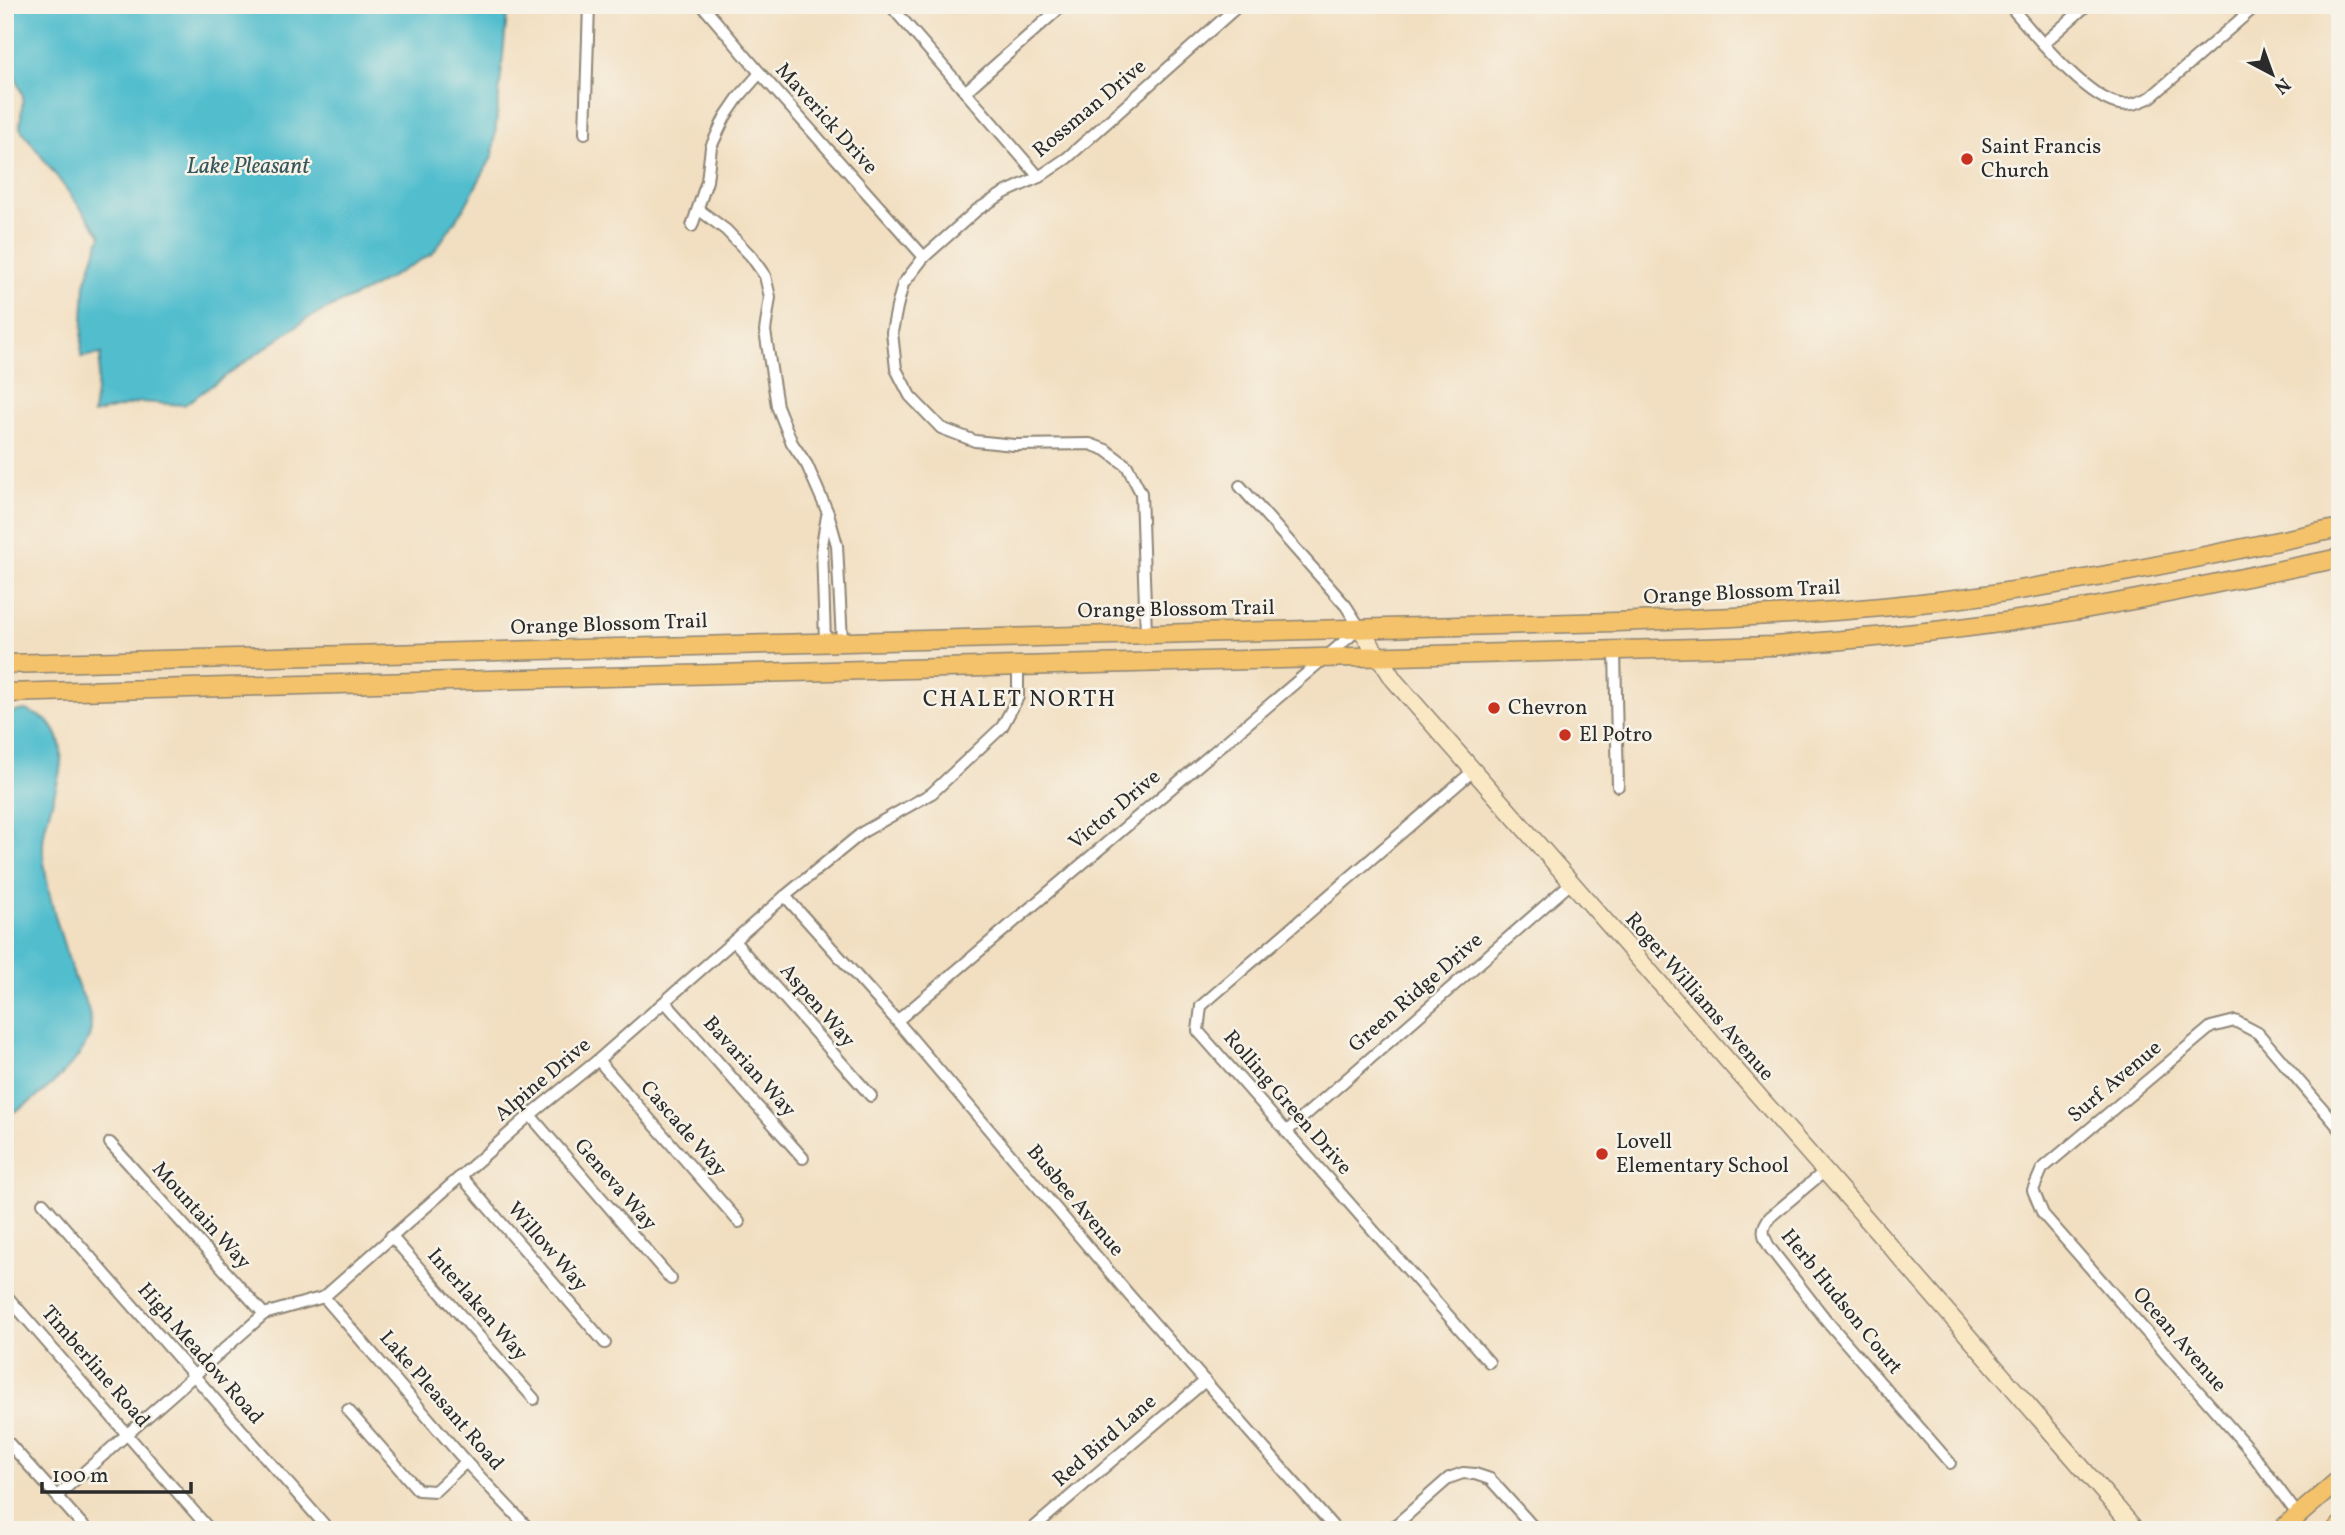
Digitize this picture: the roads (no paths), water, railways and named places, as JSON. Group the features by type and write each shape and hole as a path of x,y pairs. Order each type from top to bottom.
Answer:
{"main road":[{"name":"Orange Blossom Trail","path":"5,664 1615,622 1875,608 2003,593 2136,570 2340,528"},
{"path":"2307,535 2315,563"},
{"path":"5,693 1774,646 2010,621 2340,558"},
{"path":"2136,570 2141,598"},
{"path":"1875,608 1878,637"},
{"path":"1615,622 1615,650"},
{"path":"1103,664 1136,648 1146,633"},
{"path":"575,649 576,678"},
{"path":"2281,1530 2297,1522 2340,1479"}],"street":[{"path":"585,133 589,5"},
{"name":"Maverick Drive","path":"702,5 924,257"},
{"path":"890,5 1039,177"},
{"path":"965,92 1063,5"},
{"name":"Rossman Drive","path":"1146,633 1141,493 1128,466 1090,444 1014,445 975,441 941,428 910,396 897,369 892,332 904,284 924,257 977,210 1004,193 1039,177 1067,158 1239,5"},
{"path":"2009,5 2058,61 2102,97 2117,104 2134,105 2151,97 2257,5"},
{"path":"2043,44 2087,5"},
{"path":"692,226 707,181 711,148 732,107 760,74"},
{"path":"698,209 726,230 751,256 765,276 770,297 765,331 777,405 792,443 807,465 828,513 837,545 834,642"},
{"name":"Roger Williams Avenue","path":"1240,486 1346,606 1394,680 2136,1530"},
{"path":"828,513 822,545 834,642"},
{"name":"Victor Drive","path":"897,1021 1360,628"},
{"path":"1615,650 1618,786"},
{"name":"Alpine Drive","path":"58,1495 264,1314 324,1297 530,1115 598,1060 785,896 863,832 932,793 1002,727 1018,697 1018,667"},
{"name":"Rolling Green Drive","path":"1473,771 1201,1006 1198,1031 1489,1363"},
{"name":"Green Ridge Drive","path":"1286,1132 1571,883"},
{"name":"Busbee Avenue","path":"785,896 897,1021 1336,1530"},
{"name":"Aspen Way","path":"734,941 871,1096"},
{"name":"Bavarian Way","path":"665,1002 803,1158"},
{"name":"Surf Avenue","path":"2033,1190 2042,1169 2211,1027 2235,1021 2258,1033 2340,1129"},
{"name":"Cascade Way","path":"598,1060 739,1222"},
{"name":"Geneva Way","path":"530,1115 671,1279"},
{"name":"Mountain Way","path":"110,1143 264,1314"},
{"name":"Herb Hudson Court","path":"1825,1171 1769,1217 1763,1225 1763,1235 1770,1248 1827,1321 1950,1462"},
{"name":"Willow Way","path":"461,1176 605,1343"},
{"name":"Ocean Avenue","path":"2033,1190 2043,1214 2248,1448 2297,1522"},
{"name":"High Meadow Road","path":"43,1203 329,1530"},
{"name":"Interlaken Way","path":"391,1236 534,1399"},
{"name":"Timberline Road","path":"5,1294 210,1530"},
{"name":"Lake Pleasant Road","path":"324,1297 466,1462 530,1530"},
{"name":"Red Bird Lane","path":"1031,1530 1205,1381"},
{"path":"348,1410 418,1490 435,1491 466,1462"},
{"path":"5,1439 87,1530"},
{"path":"1391,1530 1449,1478 1463,1473 1490,1479 1536,1530"}],"water":[{"name":"Lake Pleasant","path":"5,5 508,5 493,155 463,210 433,253 368,290 308,318 184,405 141,402 93,414 101,354 81,357 85,284 101,235 20,128 23,96 11,66 5,63"},
{"path":"26,710 42,717 58,737 60,768 47,819 43,851 59,930 87,1006 91,1026 88,1038 71,1065 30,1102 5,1116 5,713"}],"place":[{"name":"Saint Francis Church","path":"1967,159"},
{"name":"Chevron","path":"1494,708"},
{"name":"El Potro","path":"1565,735"},
{"name":"Lovell Elementary School","path":"1602,1154"}],"district":[{"name":"CHALET NORTH","path":"1020,700"}]}
